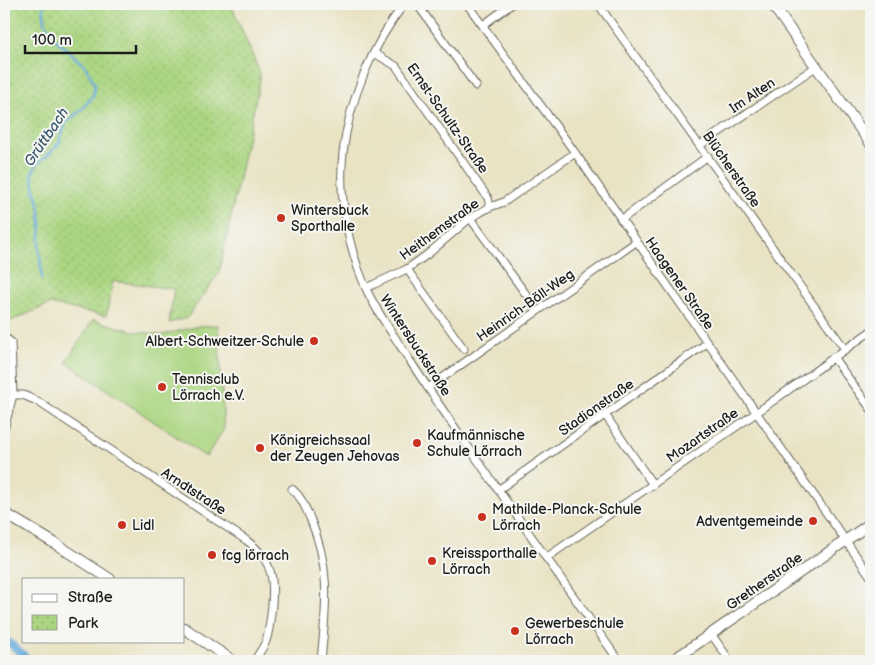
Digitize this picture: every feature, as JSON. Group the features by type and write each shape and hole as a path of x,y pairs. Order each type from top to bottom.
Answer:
{"main road":[{"path":"772,4 871,144"},
{"path":"6,515 108,578"},
{"name":"Gretherstraße","path":"672,661 871,523"},
{"path":"185,629 233,661"}],"street":[{"name":"Wintersbuckstraße","path":"404,4 374,53 360,86 350,119 343,161 347,224 354,259 366,288 382,318 428,388 619,661"},
{"path":"417,4 476,86"},
{"name":"Haagener Straße","path":"468,4 575,153 871,577"},
{"path":"483,25 512,4"},
{"name":"Blücherstraße","path":"598,4 845,349"},
{"name":"Ernst-Schultz-Straße","path":"374,53 396,66 488,198 490,207"},
{"name":"Im Alten","path":"700,145 817,66"},
{"name":"Heithemstraße","path":"366,288 407,269 428,254 470,218 504,202 575,153"},
{"path":"621,220 708,156"},
{"path":"470,218 531,301"},
{"name":"Heinrich-Böll-Weg","path":"428,388 636,242"},
{"path":"407,269 464,349"},
{"name":"Mozartstraße","path":"546,558 756,413 871,330"},
{"path":"4,337 11,342 13,394 4,430"},
{"name":"Stadionstraße","path":"498,490 606,416 707,343"},
{"path":"833,358 871,409"},
{"name":"Arndtstraße","path":"13,394 23,395 38,401 246,540 260,552 268,566 273,592 267,636 254,661"},
{"path":"606,416 653,485"},
{"path":"292,488 298,493 318,540 325,571 327,594 321,661"},
{"path":"712,635 730,661"}],"green space":[{"path":"4,4 231,4 260,73 260,79 219,273 187,318 169,323 174,289 113,281 106,316 50,304 4,324"},
{"name":"Tennisclub Lörrach e.V.","path":"93,320 133,331 162,335 199,326 218,325 224,429 206,457 66,362"}],"waterway":[{"name":"Grüttbach","path":"42,278 39,247 41,225 39,202 35,193 32,173 37,164 59,143 65,124 93,96 95,84 85,66 54,38 45,22 43,4"},
{"path":"4,638 30,661"}],"place":[{"name":"Wintersbuck Sporthalle","path":"281,218"},
{"name":"Albert-Schweitzer-Schule","path":"314,341"},
{"name":"Tennisclub Lörrach e.V.","path":"162,387"},
{"name":"Kaufmännische Schule Lörrach","path":"417,443"},
{"name":"Königreichssaal der Zeugen Jehovas","path":"260,448"},
{"name":"Mathilde-Planck-Schule Lörrach","path":"482,517"},
{"name":"Adventgemeinde","path":"813,521"},
{"name":"Lidl","path":"122,525"},
{"name":"fcg lörrach","path":"212,555"},
{"name":"Kreissporthalle Lörrach","path":"432,561"},
{"name":"Gewerbeschule Lörrach","path":"515,631"}]}
